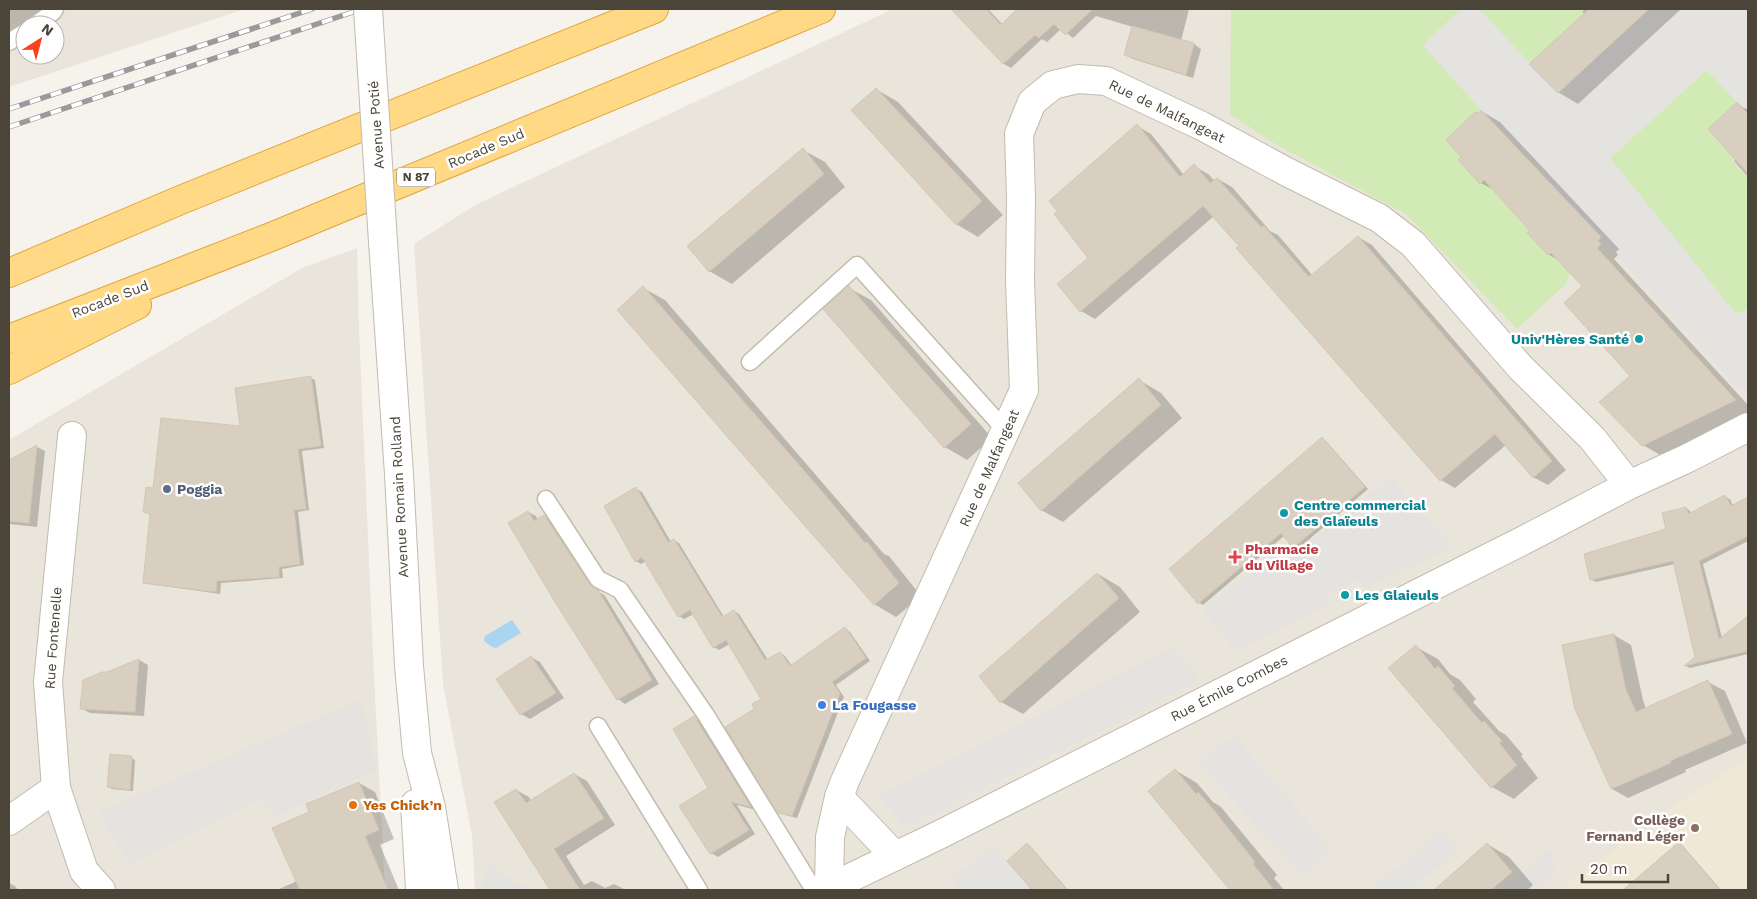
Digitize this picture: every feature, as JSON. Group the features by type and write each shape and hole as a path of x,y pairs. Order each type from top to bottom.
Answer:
{"highway":[{"path":"9,273 183,199 654,9"},
{"name":"Rocade Sud","path":"9,339 271,237 821,9"},
{"path":"9,259 183,199"},
{"path":"9,370 271,237"}],"street":[{"name":"Avenue Potié","path":"368,9 383,242"},
{"name":"Rue de Malfangeat","path":"822,890 830,837 839,797 1024,390 1020,281 1021,198 1019,134 1032,102 1053,85 1078,79 1106,80 1202,126 1285,171 1379,218 1413,244 1521,368 1592,438 1628,485"},
{"name":"Avenue Romain Rolland","path":"383,242 399,474 409,666 418,753 431,807 444,890"},
{"path":"1628,485 1688,458 1748,427"},
{"name":"Rue Fontenelle","path":"72,436 48,682 56,788 84,871 101,890"},
{"name":"Rue Émile Combes","path":"822,890 895,856 1628,485"},
{"name":"Avenue Romain Rolland","path":"418,753 414,808 420,890"},
{"path":"9,821 56,788"},
{"path":"839,797 895,856"}],"lane":[{"path":"750,362 857,265 1005,430"},
{"path":"546,500 598,579 620,590 822,890"},
{"path":"598,726 699,890"}],"shaded area":[{"path":"9,9 245,9 9,87"},
{"path":"893,9 1748,9 1748,890 475,890 472,836 443,684 414,244 475,205"},
{"path":"1461,9 1479,9 1558,93 1649,9 1744,9 1748,13 1748,114 1707,70 1610,158 1736,314 1748,309 1748,390 1738,388 1423,45"},
{"path":"357,248 374,676 385,890 9,890 9,440 302,268"},
{"path":"1390,477 1453,546 1365,589 1358,580 1328,593 1331,604 1235,651 1204,611 1280,546 1291,557"},
{"path":"1172,647 1200,680 906,828 879,796"},
{"path":"362,699 376,771 276,816 260,799 129,864 98,812"},
{"path":"1234,736 1332,849 1304,878 1198,762"},
{"name":"Collège Fernand Léger","path":"1748,759 1748,890 1560,890 1587,868 1698,789"},
{"path":"1441,829 1459,848 1411,890 1371,890"},
{"path":"994,846 1032,890 960,890 950,879"},
{"path":"1551,848 1556,872 1535,890 1503,890"},
{"path":"489,862 519,885 524,883 528,890 482,890"}],"green space":[{"path":"1231,9 1461,9 1423,45 1481,110 1478,113 1475,112 1446,140 1461,157 1458,160 1480,183 1484,180 1530,231 1527,233 1547,255 1551,253 1570,273 1566,284 1517,329 1407,215 1272,142 1230,114"},
{"path":"1479,9 1583,9 1581,12 1583,14 1529,64"},
{"path":"1707,70 1737,102 1734,158 1732,161 1748,178 1748,309 1736,314 1610,158"}],"water":[{"path":"512,620 521,633 496,648 484,641 485,636"}],"building":[{"path":"951,9 986,9 1001,25 1017,9 1093,9 1065,35 1054,24 1039,38 1035,35 1003,64"},
{"path":"1589,9 1649,9 1558,93 1529,64"},
{"path":"1132,26 1194,43 1186,75 1124,55"},
{"path":"876,88 982,201 956,225 851,110"},
{"path":"1737,102 1748,114 1748,174 1708,129"},
{"path":"1481,110 1601,237 1598,241 1601,244 1597,248 1736,400 1642,446 1599,402 1630,376 1564,303 1582,286 1551,253 1548,255 1527,233 1530,231 1484,180 1480,184 1458,160 1461,157 1446,140 1475,112 1478,113"},
{"path":"1137,124 1180,177 1194,164 1210,183 1217,178 1261,227 1264,226 1309,277 1358,236 1552,461 1533,478 1495,434 1440,481 1236,248 1239,246 1203,206 1080,312 1057,284 1088,258 1054,214 1057,211 1049,201"},
{"path":"803,148 824,174 709,272 687,246"},
{"path":"643,286 865,543 867,542 899,583 874,605 617,310"},
{"path":"849,286 971,424 944,448 823,309"},
{"path":"311,376 321,446 298,449 306,509 294,510 300,564 279,567 279,577 217,581 216,592 143,583 150,514 143,512 146,487 153,488 161,418 240,426 235,388"},
{"path":"1139,378 1161,405 1041,511 1018,483"},
{"name":"Centre commercial des Glaïeuls","path":"1322,437 1365,487 1293,548 1281,533 1198,604 1169,569"},
{"path":"37,445 29,523 9,521 9,460"},
{"path":"636,487 668,542 674,539 722,617 734,610 765,660 780,652 790,666 845,627 866,658 832,682 840,693 792,816 778,813 725,727 754,709 752,704 761,699 726,640 713,648 690,610 678,617 642,557 635,562 604,506"},
{"path":"1725,495 1731,506 1748,497 1748,536 1699,561 1719,639 1748,616 1748,651 1684,666 1695,657 1673,561 1590,580 1584,554 1666,529 1662,513 1686,507 1688,514"},
{"path":"528,511 534,521 544,515 590,584 598,590 652,680 617,700 508,523"},
{"path":"1097,573 1119,598 1000,703 979,676"},
{"path":"1614,634 1626,690 1636,712 1708,680 1732,734 1611,789 1575,709 1562,645"},
{"path":"1416,645 1435,669 1438,666 1455,686 1452,688 1482,723 1484,721 1502,741 1499,743 1517,765 1491,788 1388,668"},
{"path":"531,656 556,693 520,715 496,679"},
{"path":"139,659 135,712 80,709 83,680"},
{"path":"694,716 751,807 731,802 749,830 710,854 679,806 708,788 673,729"},
{"path":"110,754 132,756 130,790 107,787"},
{"path":"1175,769 1196,794 1198,792 1213,809 1255,862 1253,864 1274,890 1230,890 1148,791"},
{"path":"574,773 604,818 554,849 580,890 550,890 494,802 516,789 526,803"},
{"path":"359,782 379,830 365,836 388,890 300,890 272,828 309,812 306,804"},
{"path":"1679,842 1720,890 1623,890"},
{"path":"1027,843 1067,890 1032,890 1007,861"},
{"path":"1487,843 1512,872 1491,890 1434,890"}],"railway":[{"path":"9,109 312,9"},
{"path":"9,127 362,9"}],"place":[{"name":"Univ'Hères Santé","path":"1639,339"},
{"name":"Poggia","path":"167,489"},
{"name":"Centre commercial des Glaïeuls","path":"1284,513"},
{"name":"Pharmacie du Village","path":"1235,557"},
{"name":"Les Glaieuls","path":"1345,595"},
{"name":"La Fougasse","path":"822,705"},
{"name":"Yes Chick’n","path":"353,805"},
{"name":"Collège Fernand Léger","path":"1695,828"}]}
